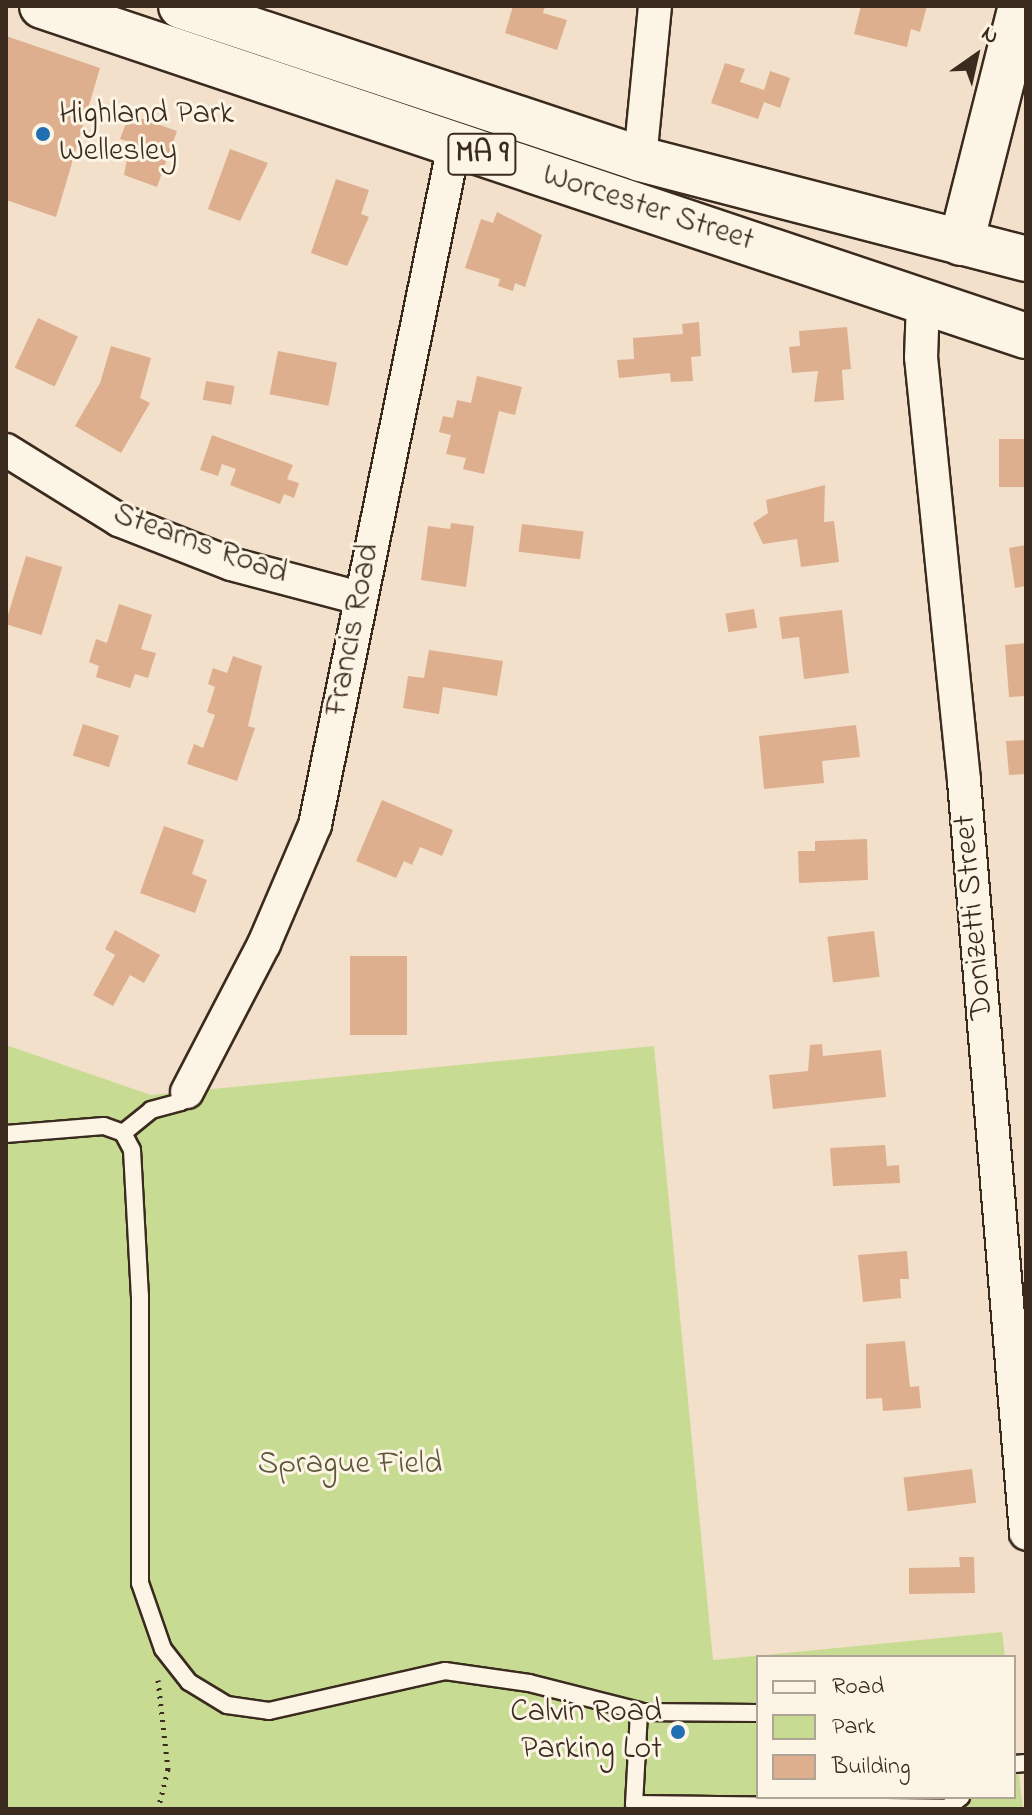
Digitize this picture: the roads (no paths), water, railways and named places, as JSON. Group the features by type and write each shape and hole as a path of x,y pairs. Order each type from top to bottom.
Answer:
{"main road":[{"name":"Worcester Street","path":"42,6 1026,336"},
{"name":"Worcester Street","path":"181,6 640,159 1026,259"},
{"path":"961,243 1021,6"}],"street":[{"path":"640,159 655,55 655,6"},
{"name":"Francis Road","path":"187,1092 264,944 315,825 454,145"},
{"name":"Donizetti Street","path":"923,301 921,357 964,781 1026,1533"},
{"name":"Stearns Road","path":"6,450 119,520 231,564 360,598"}],"lane":[{"path":"123,1133 151,1110 181,1102 187,1092"},
{"path":"6,1134 104,1126 123,1133 133,1160 140,1296 138,1562 145,1605 163,1649 189,1682 249,1710 288,1708 445,1671 529,1683 640,1711 756,1713"},
{"path":"640,1711 633,1801 638,1807 947,1808 958,1799"}],"place":[{"name":"Highland Park Wellesley","path":"43,134"},
{"name":"Calvin Road Parking Lot","path":"678,1732"}],"park label":[{"name":"Sprague Field","path":"350,1465"}]}
